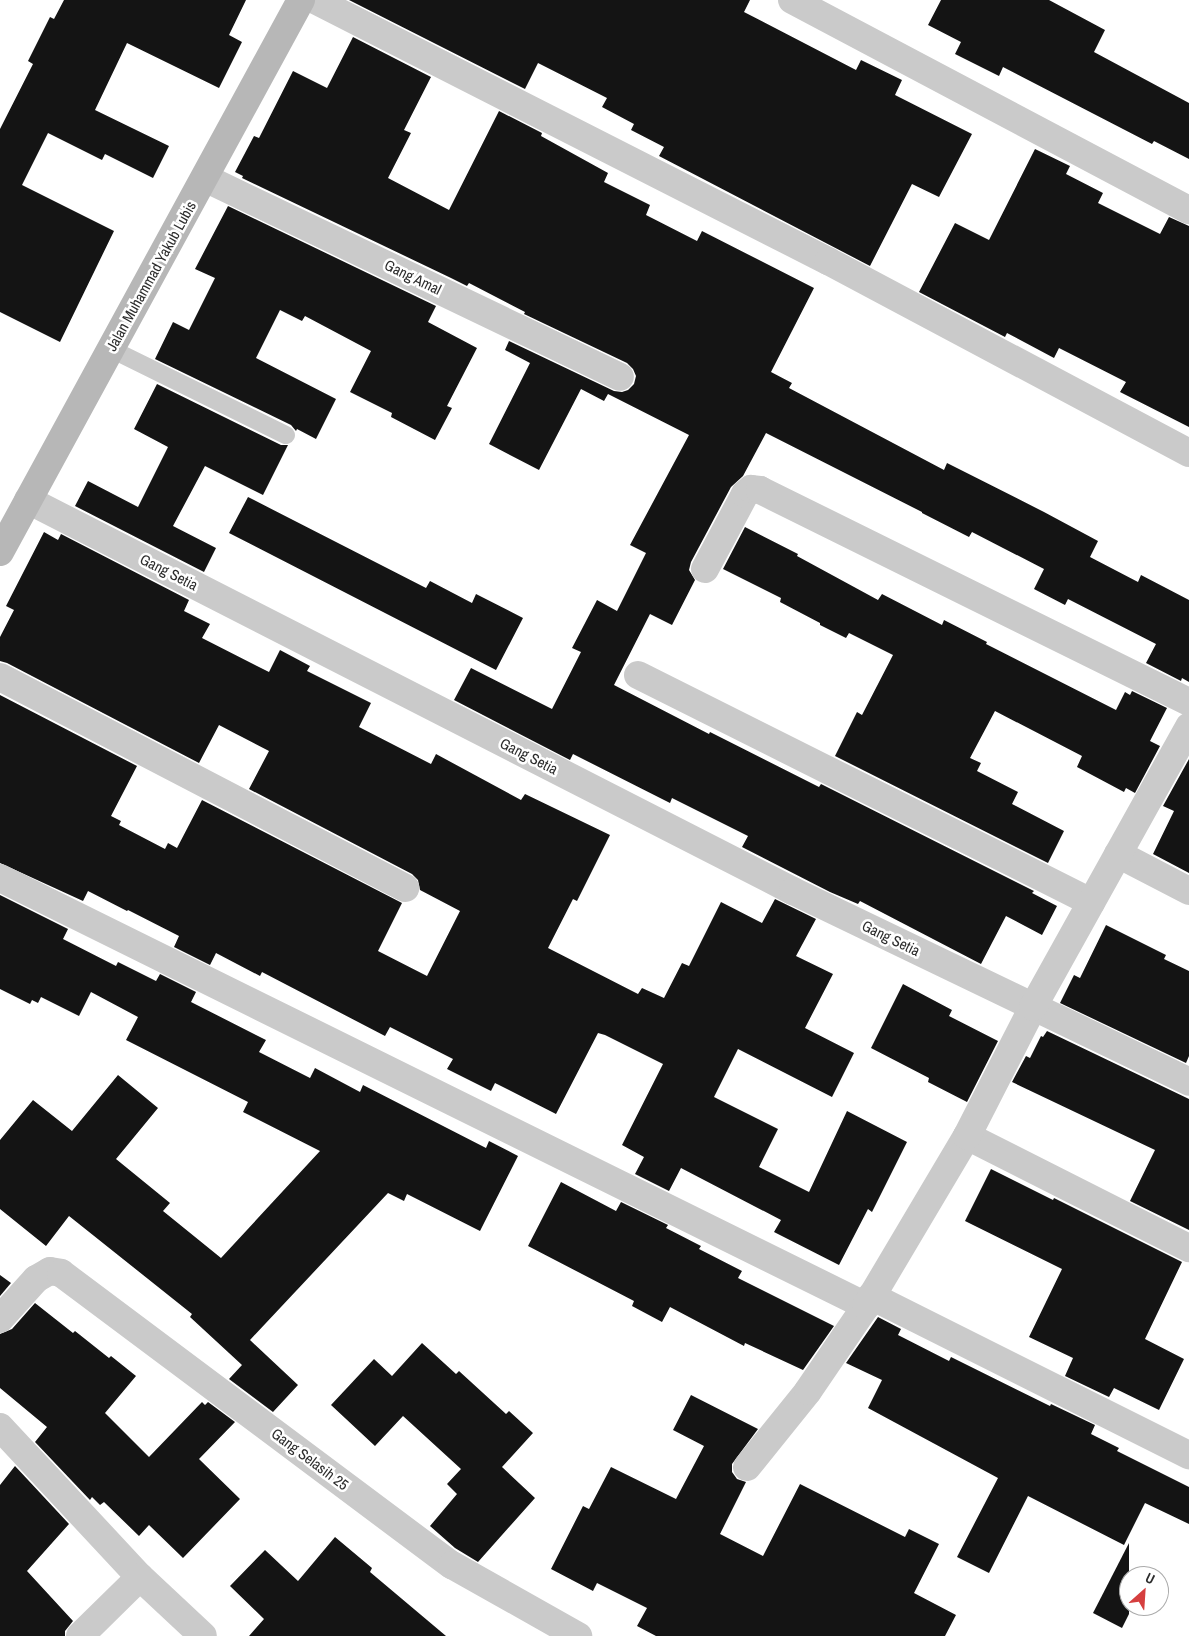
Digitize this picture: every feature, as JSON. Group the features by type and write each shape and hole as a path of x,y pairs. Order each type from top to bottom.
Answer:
{"main road":[{"name":"Jalan Muhammad Yakub Lubis","path":"0,552 302,1"}],"street":[{"path":"792,0 1189,210"},
{"path":"302,1 828,261 1189,453"},
{"name":"Gang Amal","path":"206,178 620,377"},
{"path":"705,569 745,494 751,489 760,490 1189,702"},
{"name":"Gang Setia","path":"28,500 793,891 1189,1082"},
{"path":"638,675 1091,902"},
{"path":"0,677 405,888"},
{"path":"747,1467 808,1391 868,1301 967,1136 1033,1007 1091,902 1185,744"},
{"path":"1118,854 1189,891"},
{"path":"0,878 868,1301 1189,1455"},
{"path":"967,1136 1189,1248"},
{"name":"Gang Selasih 25","path":"0,1319 36,1280 50,1271 61,1273 452,1565 541,1627 578,1636"},
{"path":"0,1427 140,1577 203,1636"},
{"path":"80,1636 140,1577"}],"lane":[{"path":"111,349 286,435"}],"building":[{"path":"64,0 246,0 229,35 242,42 219,88 127,43 95,110 169,146 153,178 105,154 102,160 48,133 22,185 114,231 60,342 0,312 0,129 33,64 28,61 50,17 54,19"},
{"path":"349,0 750,0 744,12 856,70 861,60 902,80 895,95 972,134 939,197 912,184 870,266 659,156 664,147 631,130 634,124 602,107 607,98 538,63 525,89"},
{"path":"941,0 1049,0 1105,30 1094,52 1189,103 1189,159 1154,141 1152,144 1003,67 999,76 955,54 961,42 928,25"},
{"path":"353,37 431,77 404,130 411,133 388,178 449,210 499,111 542,133 541,136 608,173 604,182 650,205 646,215 697,241 702,231 814,288 771,372 792,383 789,388 944,470 947,463 1044,512 1098,541 1090,557 1138,582 1141,575 1189,600 1189,682 1182,678 1181,681 1146,663 1156,644 1068,599 1065,605 1034,589 1044,569 972,532 969,537 766,433 743,476 731,487 691,562 689,570 695,580 672,625 650,614 614,685 709,734 710,732 819,787 821,784 1034,891 1032,893 1057,906 1042,935 1006,916 981,964 860,901 858,904 830,892 742,847 748,836 672,798 670,803 573,754 570,760 454,700 471,668 552,709 581,652 572,648 597,600 617,611 646,553 630,545 689,435 608,394 604,401 581,389 539,470 489,444 530,363 505,350 509,341 614,391 622,392 628,390 634,384 636,376 633,369 627,363 524,314 525,312 469,283 467,286 242,178 243,176 235,172 254,136 259,138 293,71 327,88"},
{"path":"1035,149 1070,166 1066,174 1103,193 1098,203 1160,234 1169,217 1189,226 1189,427 1120,392 1126,382 1059,348 1054,358 1007,333 1005,337 919,292 955,223 989,240"},
{"path":"228,206 436,306 428,322 477,348 447,406 452,408 435,440 391,417 392,413 350,392 371,351 305,316 302,321 280,310 256,358 336,399 316,439 297,429 296,431 291,425 155,359 173,322 189,330 215,278 195,269"},
{"path":"157,384 281,445 288,445 263,495 205,466 173,526 216,548 204,572 75,506 88,481 138,507 168,447 134,429"},
{"path":"248,497 426,588 430,581 472,603 476,594 523,618 496,670 229,533"},
{"path":"745,527 798,554 797,556 878,600 882,594 942,625 944,620 987,642 986,644 1116,710 1125,692 1130,695 1132,691 1167,708 1150,741 1160,746 1135,793 1126,788 1124,792 1077,767 1082,756 995,711 970,758 981,763 977,771 1018,792 1012,804 1064,831 1048,863 835,756 857,712 862,715 893,655 849,633 846,638 820,625 820,623 780,602 781,598 723,569"},
{"path":"44,532 58,540 61,534 189,600 184,611 210,624 202,638 269,672 280,650 310,666 307,671 371,703 359,727 431,764 436,754 521,800 525,794 610,835 577,901 573,899 548,948 638,994 642,988 664,998 682,963 689,966 721,902 762,923 775,899 816,919 796,956 833,974 805,1028 854,1053 832,1097 738,1049 714,1097 778,1129 759,1167 809,1192 847,1111 907,1142 872,1212 868,1209 839,1265 774,1232 781,1220 681,1168 669,1191 635,1174 644,1157 622,1145 663,1064 605,1035 598,1033 556,1114 495,1083 491,1091 447,1069 453,1059 390,1027 385,1036 262,972 260,976 216,953 210,965 174,947 179,936 128,910 88,891 83,901 0,863 0,695 137,766 111,816 121,821 119,825 165,849 168,843 177,848 202,800 402,903 378,951 427,976 460,911 420,890 418,880 412,874 249,789 269,751 219,725 199,763 0,661 0,637 14,610 6,606"},
{"path":"1189,759 1189,873 1153,854 1174,811 1163,806"},
{"path":"0,895 68,929 63,939 116,966 118,962 156,981 160,974 196,992 191,1002 266,1040 259,1052 310,1078 315,1068 360,1092 363,1085 486,1148 489,1141 518,1156 480,1231 407,1194 404,1201 388,1193 250,1340 298,1385 273,1412 229,1379 242,1365 190,1317 192,1314 69,1216 46,1246 0,1209 0,1140 33,1100 72,1131 118,1075 158,1108 116,1159 170,1203 163,1211 221,1258 320,1151 243,1112 248,1102 126,1040 138,1017 91,992 79,1016 41,997 38,1003 32,1000 30,1004 0,989"},
{"path":"1106,925 1166,955 1164,959 1189,971 1189,1056 1186,1063 1060,1003 1074,975 1080,978"},
{"path":"903,984 952,1010 949,1016 998,1041 967,1102 928,1082 929,1078 871,1048"},
{"path":"1047,1031 1189,1099 1189,1230 1130,1201 1155,1150 1012,1082 1026,1056 1030,1058 1041,1036 1043,1037"},
{"path":"991,1169 1053,1200 1054,1198 1182,1262 1145,1339 1184,1359 1159,1410 1114,1388 1109,1397 1065,1376 1073,1358 1029,1337 1062,1269 965,1221"},
{"path":"561,1182 616,1211 621,1202 668,1225 666,1228 701,1246 699,1249 742,1271 738,1278 834,1326 803,1370 745,1343 744,1346 670,1307 662,1322 632,1306 634,1301 528,1246"},
{"path":"0,1275 11,1283 0,1296"},
{"path":"35,1303 73,1333 75,1331 109,1358 111,1356 136,1376 105,1413 149,1457 202,1402 205,1405 208,1402 235,1422 199,1459 240,1499 183,1558 149,1525 139,1536 104,1502 100,1505 92,1497 90,1500 35,1442 47,1427 0,1388 0,1334 12,1329"},
{"path":"878,1317 901,1329 898,1335 949,1361 951,1357 1050,1406 1051,1404 1095,1425 1091,1434 1119,1448 1117,1451 1189,1487 1189,1524 1145,1503 1124,1545 1028,1496 989,1573 957,1557 998,1478 868,1408 882,1380 846,1363"},
{"path":"422,1343 456,1374 459,1371 506,1414 509,1411 533,1433 502,1467 535,1498 478,1562 455,1548 430,1526 457,1494 447,1484 461,1469 403,1416 375,1446 331,1405 374,1359 392,1376"},
{"path":"691,1395 758,1429 732,1464 732,1472 737,1479 746,1482 720,1534 763,1556 800,1484 905,1537 909,1529 939,1544 914,1593 956,1615 945,1636 656,1636 637,1626 647,1608 597,1583 593,1591 551,1569 583,1506 589,1509 611,1467 676,1499 704,1446 673,1430"},
{"path":"15,1466 69,1524 27,1571 73,1621 65,1631 65,1636 0,1636 0,1485"},
{"path":"335,1537 372,1568 370,1572 446,1636 249,1636 264,1619 230,1586 265,1550 298,1581"},
{"path":"1129,1543 1129,1566 1119,1566 1119,1616 1128,1616 1122,1628 1093,1613"}]}
